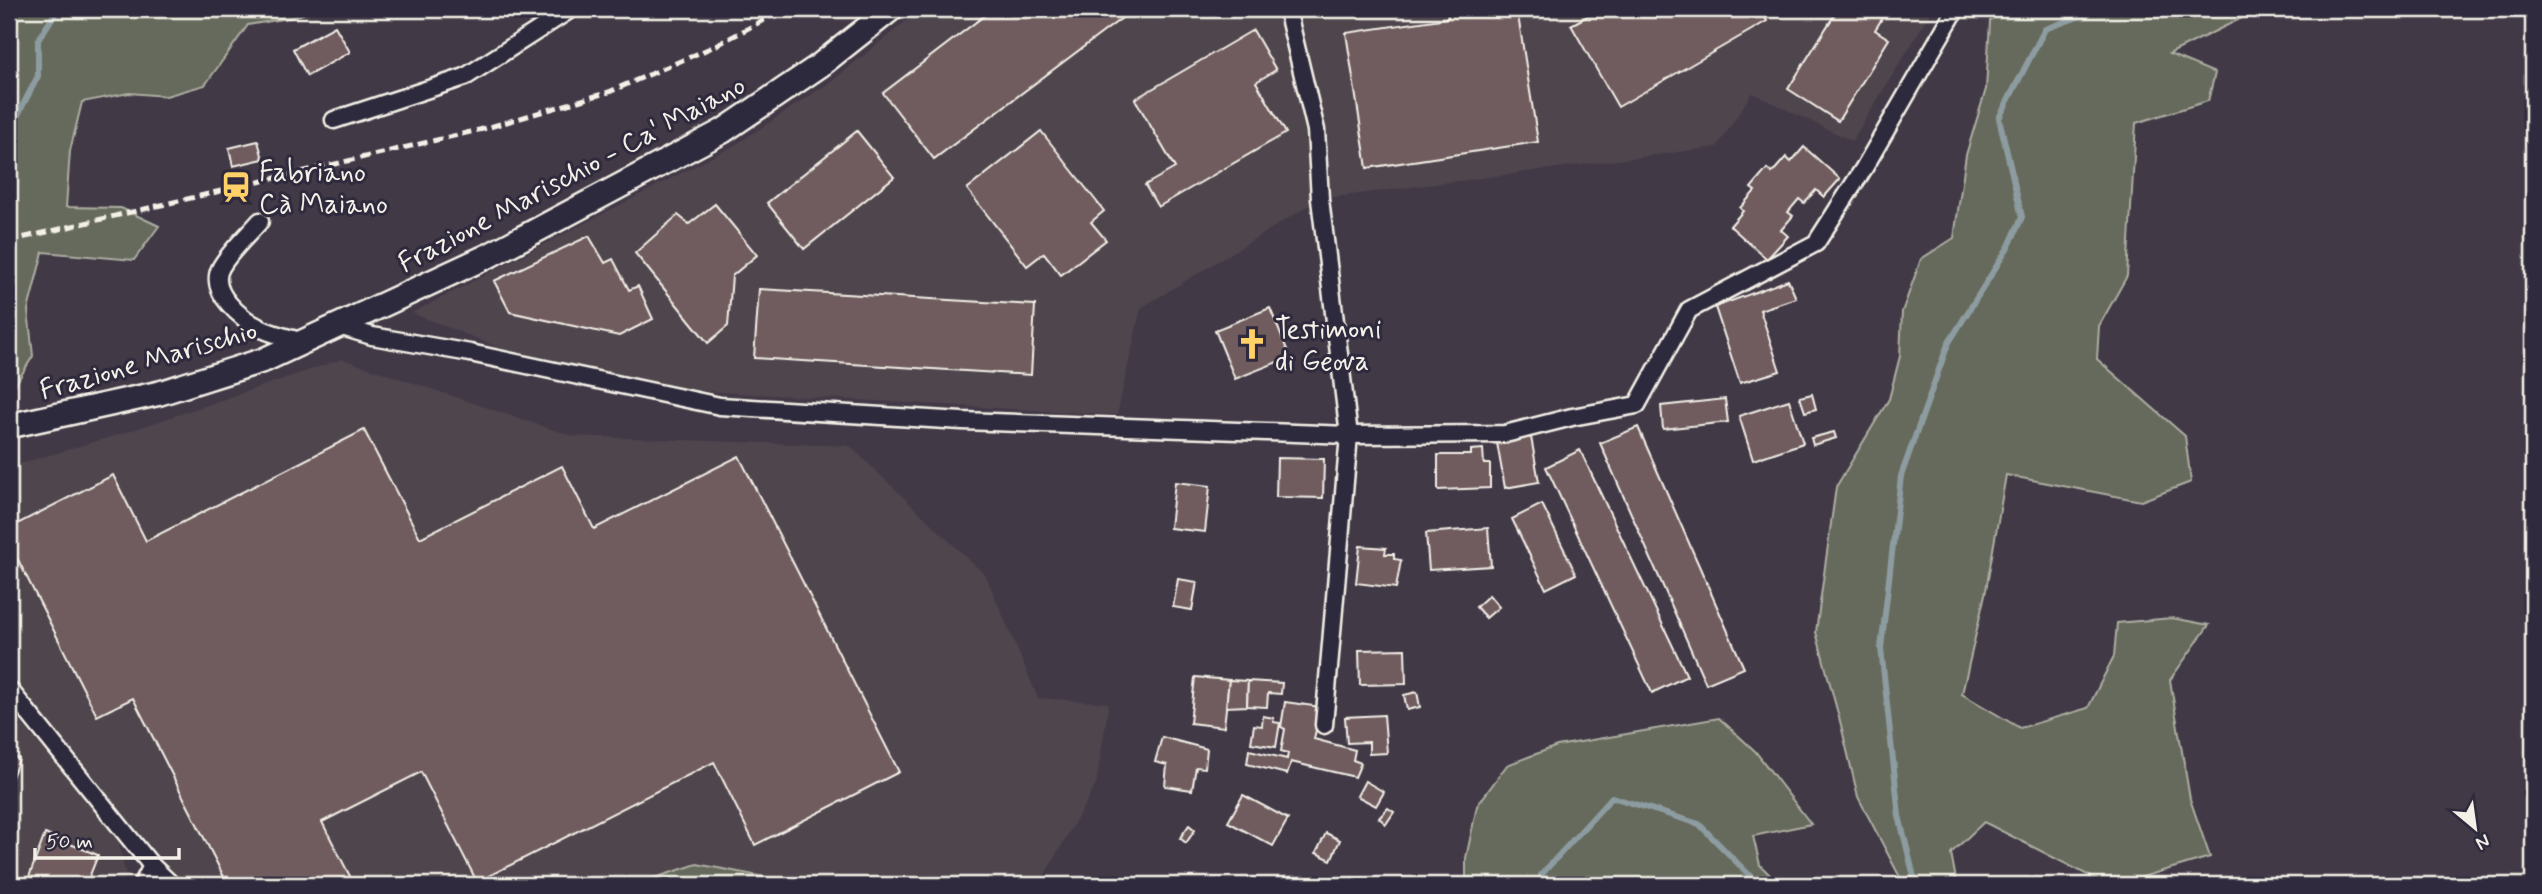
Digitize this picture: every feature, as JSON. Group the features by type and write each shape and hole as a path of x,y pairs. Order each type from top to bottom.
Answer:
{"main road":[{"name":"Frazione Marischio - Ca' Maiano","path":"339,327 490,255 723,131 820,66 891,9"},
{"name":"Frazione Marischio","path":"9,426 160,393 264,360 339,327"}],"street":[{"path":"334,120 465,77 571,9"},
{"path":"1287,9 1316,130 1320,200 1349,435 1324,725"},
{"path":"339,327 720,406 962,421 1349,435 1505,434 1572,417 1637,405 1689,310 1816,243 1864,168 1956,9"},
{"path":"260,221 221,267 217,277 220,291 246,320 277,335 304,342"},
{"path":"9,690 152,866 172,885"},
{"path":"142,885 152,866"}],"shaded area":[{"path":"921,9 1933,9 1852,141 1752,93 1717,147 1320,199 1141,308 1117,415 703,391 510,352 412,313 735,145 832,81"},
{"path":"342,359 572,436 850,446 986,576 1038,698 1109,703 1096,785 1039,885 806,885 697,864 633,885 185,885 156,860 9,676 9,467 127,432"},
{"path":"9,709 117,833 126,876 122,885 9,885"}],"green space":[{"path":"9,9 317,9 294,17 248,25 205,85 166,96 129,93 82,102 70,151 66,207 121,208 159,226 134,260 43,252 28,310 33,356 9,395"},
{"path":"1998,9 2260,9 2169,54 2215,73 2208,101 2136,123 2127,276 2099,326 2097,359 2185,436 2191,482 2141,501 2006,475 1986,590 1962,694 2020,728 2088,708 2114,656 2117,623 2172,618 2209,625 2170,680 2190,799 2210,857 2115,885 2107,885 1984,822 1951,853 1957,885 1904,885 1858,797 1816,632 1836,487 1889,399 1900,356 1902,312 1921,259 1954,238 1966,155 1986,89 1990,21"},
{"path":"1719,718 1755,751 1811,824 1753,836 1760,865 1780,885 1466,885 1466,858 1477,806 1507,765 1557,746"},
{"path":"697,864 806,885 633,885"}],"building":[{"path":"993,9 1134,9 934,159 883,93"},
{"path":"1447,9 1517,9 1538,142 1367,168 1346,33 1448,18"},
{"path":"1600,9 1760,9 1767,21 1618,107 1571,25"},
{"path":"1838,9 1888,9 1875,30 1889,39 1838,121 1788,89"},
{"path":"335,26 350,52 307,76 293,49"},
{"path":"1253,30 1276,70 1256,82 1286,133 1158,207 1145,185 1175,168 1135,99"},
{"path":"857,131 894,177 804,249 767,203"},
{"path":"1041,131 1104,211 1091,222 1106,240 1061,275 1044,253 1027,266 967,189"},
{"path":"258,141 263,159 233,166 229,148"},
{"path":"1804,147 1840,179 1824,197 1816,190 1804,203 1799,199 1788,212 1793,216 1781,230 1788,236 1767,259 1730,226 1743,211 1740,208 1755,191 1751,188 1767,169 1772,173 1786,157 1791,162"},
{"path":"715,204 757,255 732,276 728,326 708,343 635,253 678,215 689,224"},
{"path":"589,236 605,263 613,259 629,290 638,286 653,319 619,336 510,312 494,281"},
{"path":"1788,280 1796,298 1760,310 1780,371 1740,383 1715,307"},
{"path":"759,289 1035,305 1031,375 754,358"},
{"name":"Testimoni di Geova","path":"1270,308 1290,357 1235,379 1215,330"},
{"path":"1812,394 1816,409 1805,412 1800,397"},
{"path":"1725,399 1728,422 1663,429 1661,406"},
{"path":"1789,400 1803,443 1753,460 1739,416"},
{"path":"1638,427 1744,668 1706,684 1600,443"},
{"path":"364,430 420,538 562,466 594,529 739,456 899,772 755,845 714,762 477,882 421,772 322,822 352,880 342,885 228,885 133,698 97,716 9,542 9,528 113,475 146,541"},
{"path":"1834,432 1836,438 1813,445 1811,438"},
{"path":"1531,437 1539,482 1505,488 1497,443"},
{"path":"1483,449 1484,464 1490,464 1490,488 1438,490 1438,455 1471,455 1471,450"},
{"path":"1580,450 1687,676 1652,693 1546,467"},
{"path":"1277,458 1324,459 1323,498 1276,497"},
{"path":"1175,482 1210,486 1205,532 1170,528"},
{"path":"1542,504 1576,574 1546,589 1512,519"},
{"path":"1488,528 1491,566 1429,570 1426,533"},
{"path":"1360,546 1386,548 1385,554 1394,554 1394,559 1401,560 1396,588 1356,583"},
{"path":"1178,579 1197,582 1192,610 1173,607"},
{"path":"1489,595 1499,607 1486,618 1476,607"},
{"path":"1405,649 1406,684 1360,685 1359,650"},
{"path":"1195,677 1229,680 1224,727 1190,723"},
{"path":"1229,680 1248,681 1247,706 1226,707"},
{"path":"1248,681 1282,683 1281,694 1268,693 1267,707 1247,706"},
{"path":"1417,692 1420,707 1407,710 1404,695"},
{"path":"1285,702 1321,707 1314,739 1355,750 1353,760 1361,763 1355,777 1291,762 1287,774 1247,764 1249,750 1287,759 1288,753 1281,751 1285,729 1281,727"},
{"path":"1384,715 1387,753 1369,754 1369,742 1347,743 1345,717"},
{"path":"1263,716 1274,718 1273,722 1280,723 1276,747 1251,743 1254,725 1262,726"},
{"path":"1162,737 1207,749 1205,768 1196,767 1192,790 1165,786 1167,765 1155,762"},
{"path":"9,756 19,759 9,785"},
{"path":"1365,781 1384,792 1376,806 1357,796"},
{"path":"1243,795 1288,819 1273,846 1228,822"},
{"path":"1388,808 1394,812 1386,824 1379,818"},
{"path":"1189,825 1195,830 1186,843 1180,838"},
{"path":"1326,833 1340,840 1331,860 1316,853"},
{"path":"45,834 98,855 86,885 26,885"}],"waterway":[{"path":"9,132 38,76 38,40 58,9"},
{"path":"1916,885 1899,816 1881,648 1901,476 1948,344 2009,246 2022,217 1999,118 2045,29 2100,9"},
{"path":"1545,885 1541,875 1612,797 1699,824 1759,885"}],"railway":[{"path":"9,241 483,129 609,92 715,46 784,9"}],"place":[{"name":"Fabriano Cà Maiano","path":"236,187"},
{"name":"Testimoni di Geova","path":"1252,344"}]}
